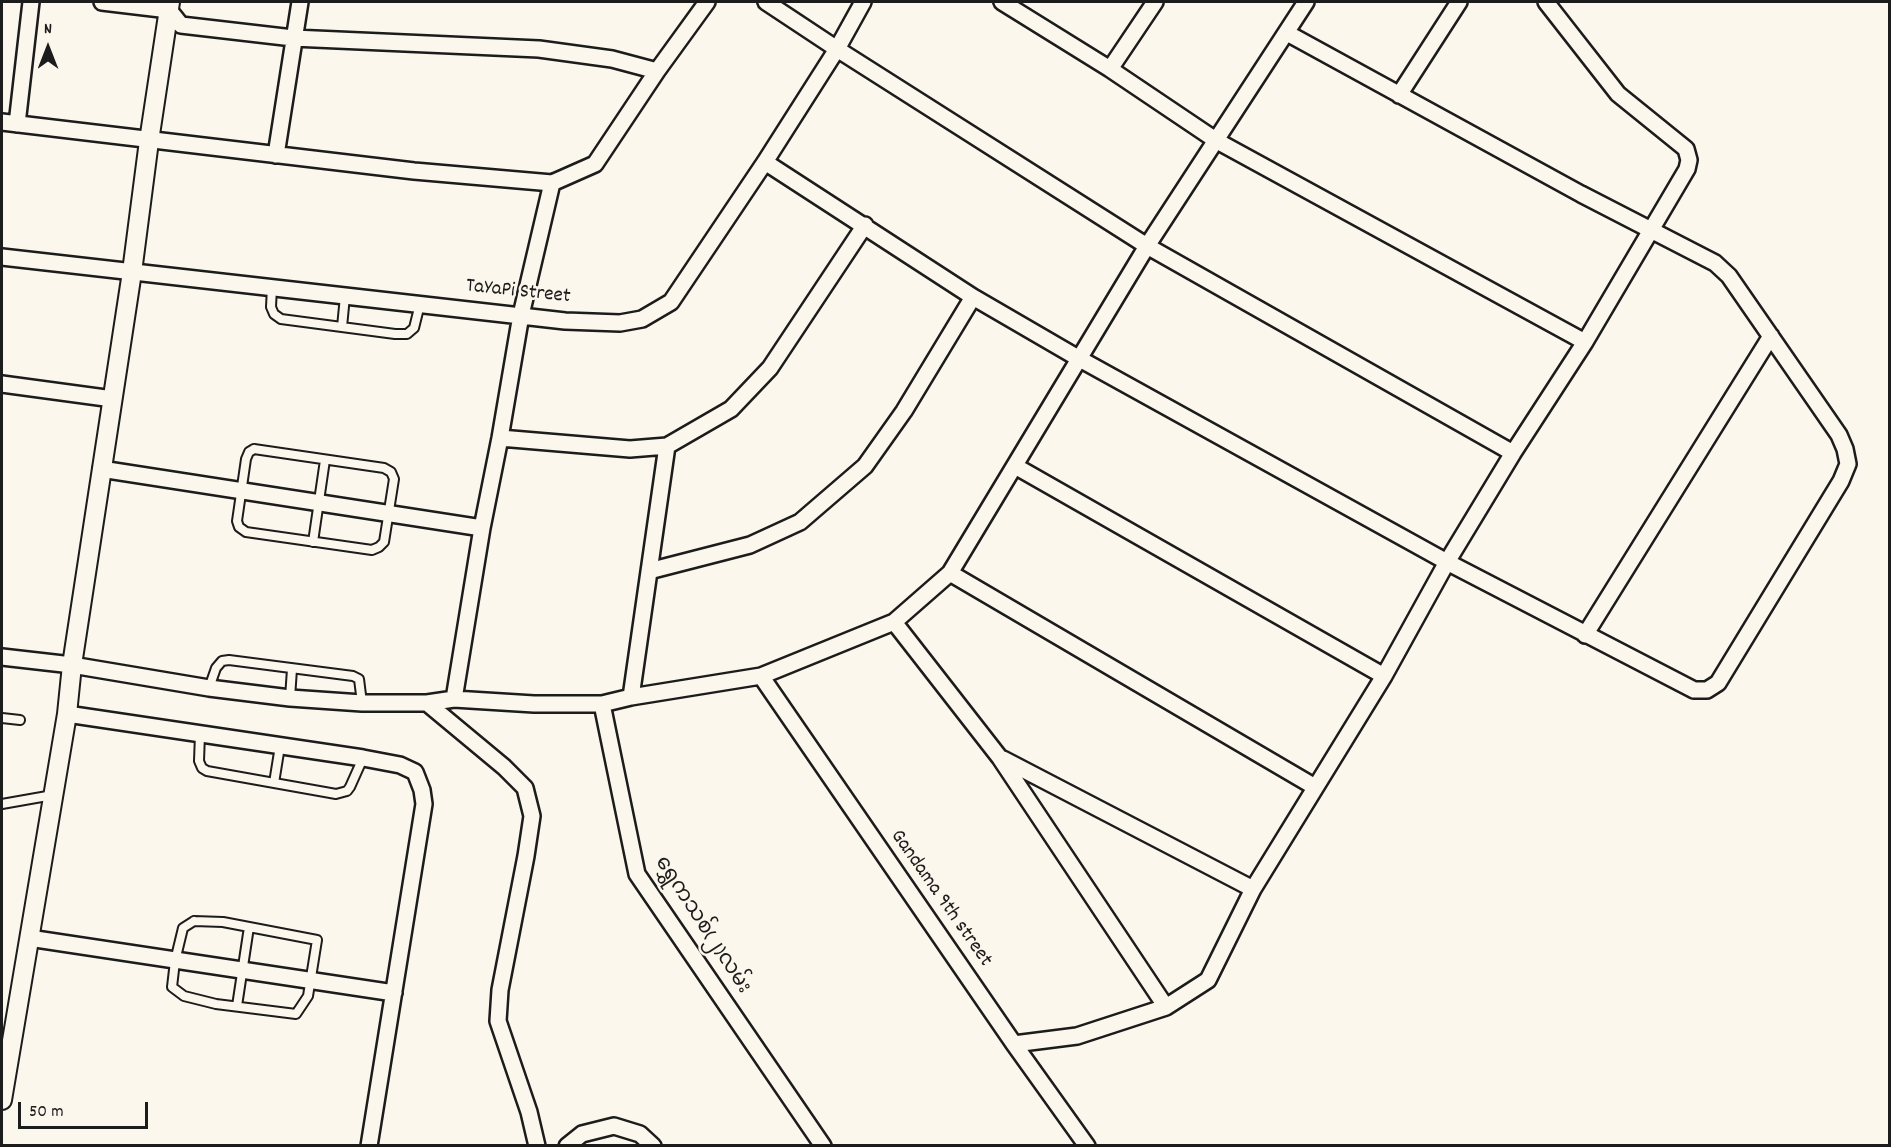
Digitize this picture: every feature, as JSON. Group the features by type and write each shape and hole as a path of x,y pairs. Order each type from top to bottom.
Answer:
{"street":[{"path":"31,2 9,123 414,171 552,183 595,164 657,71 707,2"},
{"path":"102,2 169,6"},
{"path":"276,155 300,2"},
{"path":"766,2 1147,246 1513,453"},
{"name":"TaYaPi Street","path":"2,257 565,321 620,323 642,319 671,302 765,162 837,49 863,2"},
{"path":"1002,2 1110,69 1216,141 1584,342"},
{"path":"1110,69 1155,2"},
{"path":"2,657 72,665 209,688 290,698 362,703 427,703 454,699 534,704 602,704 631,697 761,676 894,622 950,573 1147,246 1306,2"},
{"path":"1399,95 1459,2"},
{"path":"1014,1044 1077,1036 1166,1007 1208,980 1253,889 1384,676 1513,453 1584,342 1687,170 1689,160 1686,149 1618,94 1546,2"},
{"path":"169,6 181,25 293,38 539,49 612,59 657,71"},
{"path":"2,1100 7,1035 29,938 67,714 72,665 132,272 169,6"},
{"path":"765,162 973,297 1078,358 1448,562 1694,690 1707,690 1718,683 1841,481 1848,464 1839,435 1729,276 1715,263 1287,33"},
{"path":"454,699 482,528 521,315 552,183"},
{"path":"500,438 630,449 667,446 731,409 770,368 865,225"},
{"path":"649,571 750,545 800,522 865,466 904,411 973,297"},
{"path":"1585,635 1771,336"},
{"path":"2,384 113,399"},
{"path":"631,697 667,446"},
{"path":"1015,466 1384,676"},
{"path":"101,469 482,528"},
{"path":"950,573 1315,787"},
{"path":"894,622 1000,758 1166,1007"},
{"name":"Gandama 9th street","path":"761,676 1014,1044 1087,1146"},
{"path":"427,703 504,766 525,788 532,816 500,990 498,1021 529,1112 537,1146"},
{"name":"ရွှေကသစ်(၂)လမ်း","path":"602,704 637,873 823,1146"},
{"path":"67,714 363,758 399,765 415,772 422,790 424,804 369,1146"},
{"path":"1000,758 1253,889"},
{"path":"29,938 393,993"},
{"path":"567,1146 582,1134 614,1126 640,1134 653,1146"}],"lane":[{"path":"272,287 271,307 274,314 281,319 395,334 407,333 414,328 420,304"},
{"path":"342,327 345,296"},
{"path":"254,449 384,468 391,472 394,479 384,542 379,548 372,550 246,532 239,527 237,521 240,491 246,459 249,452 254,449"},
{"path":"313,542 325,459"},
{"path":"209,688 216,668 222,661 229,660 353,676 360,683 362,703"},
{"path":"290,698 292,669"},
{"path":"2,718 20,720"},
{"path":"200,734 199,761 202,768 207,771 336,794 350,787 363,758"},
{"path":"274,783 280,746"},
{"path":"2,804 53,795"},
{"path":"195,921 223,922 317,940 308,996 296,1014 184,996 172,987 175,961 183,928 195,921"},
{"path":"237,1006 249,927"}]}
